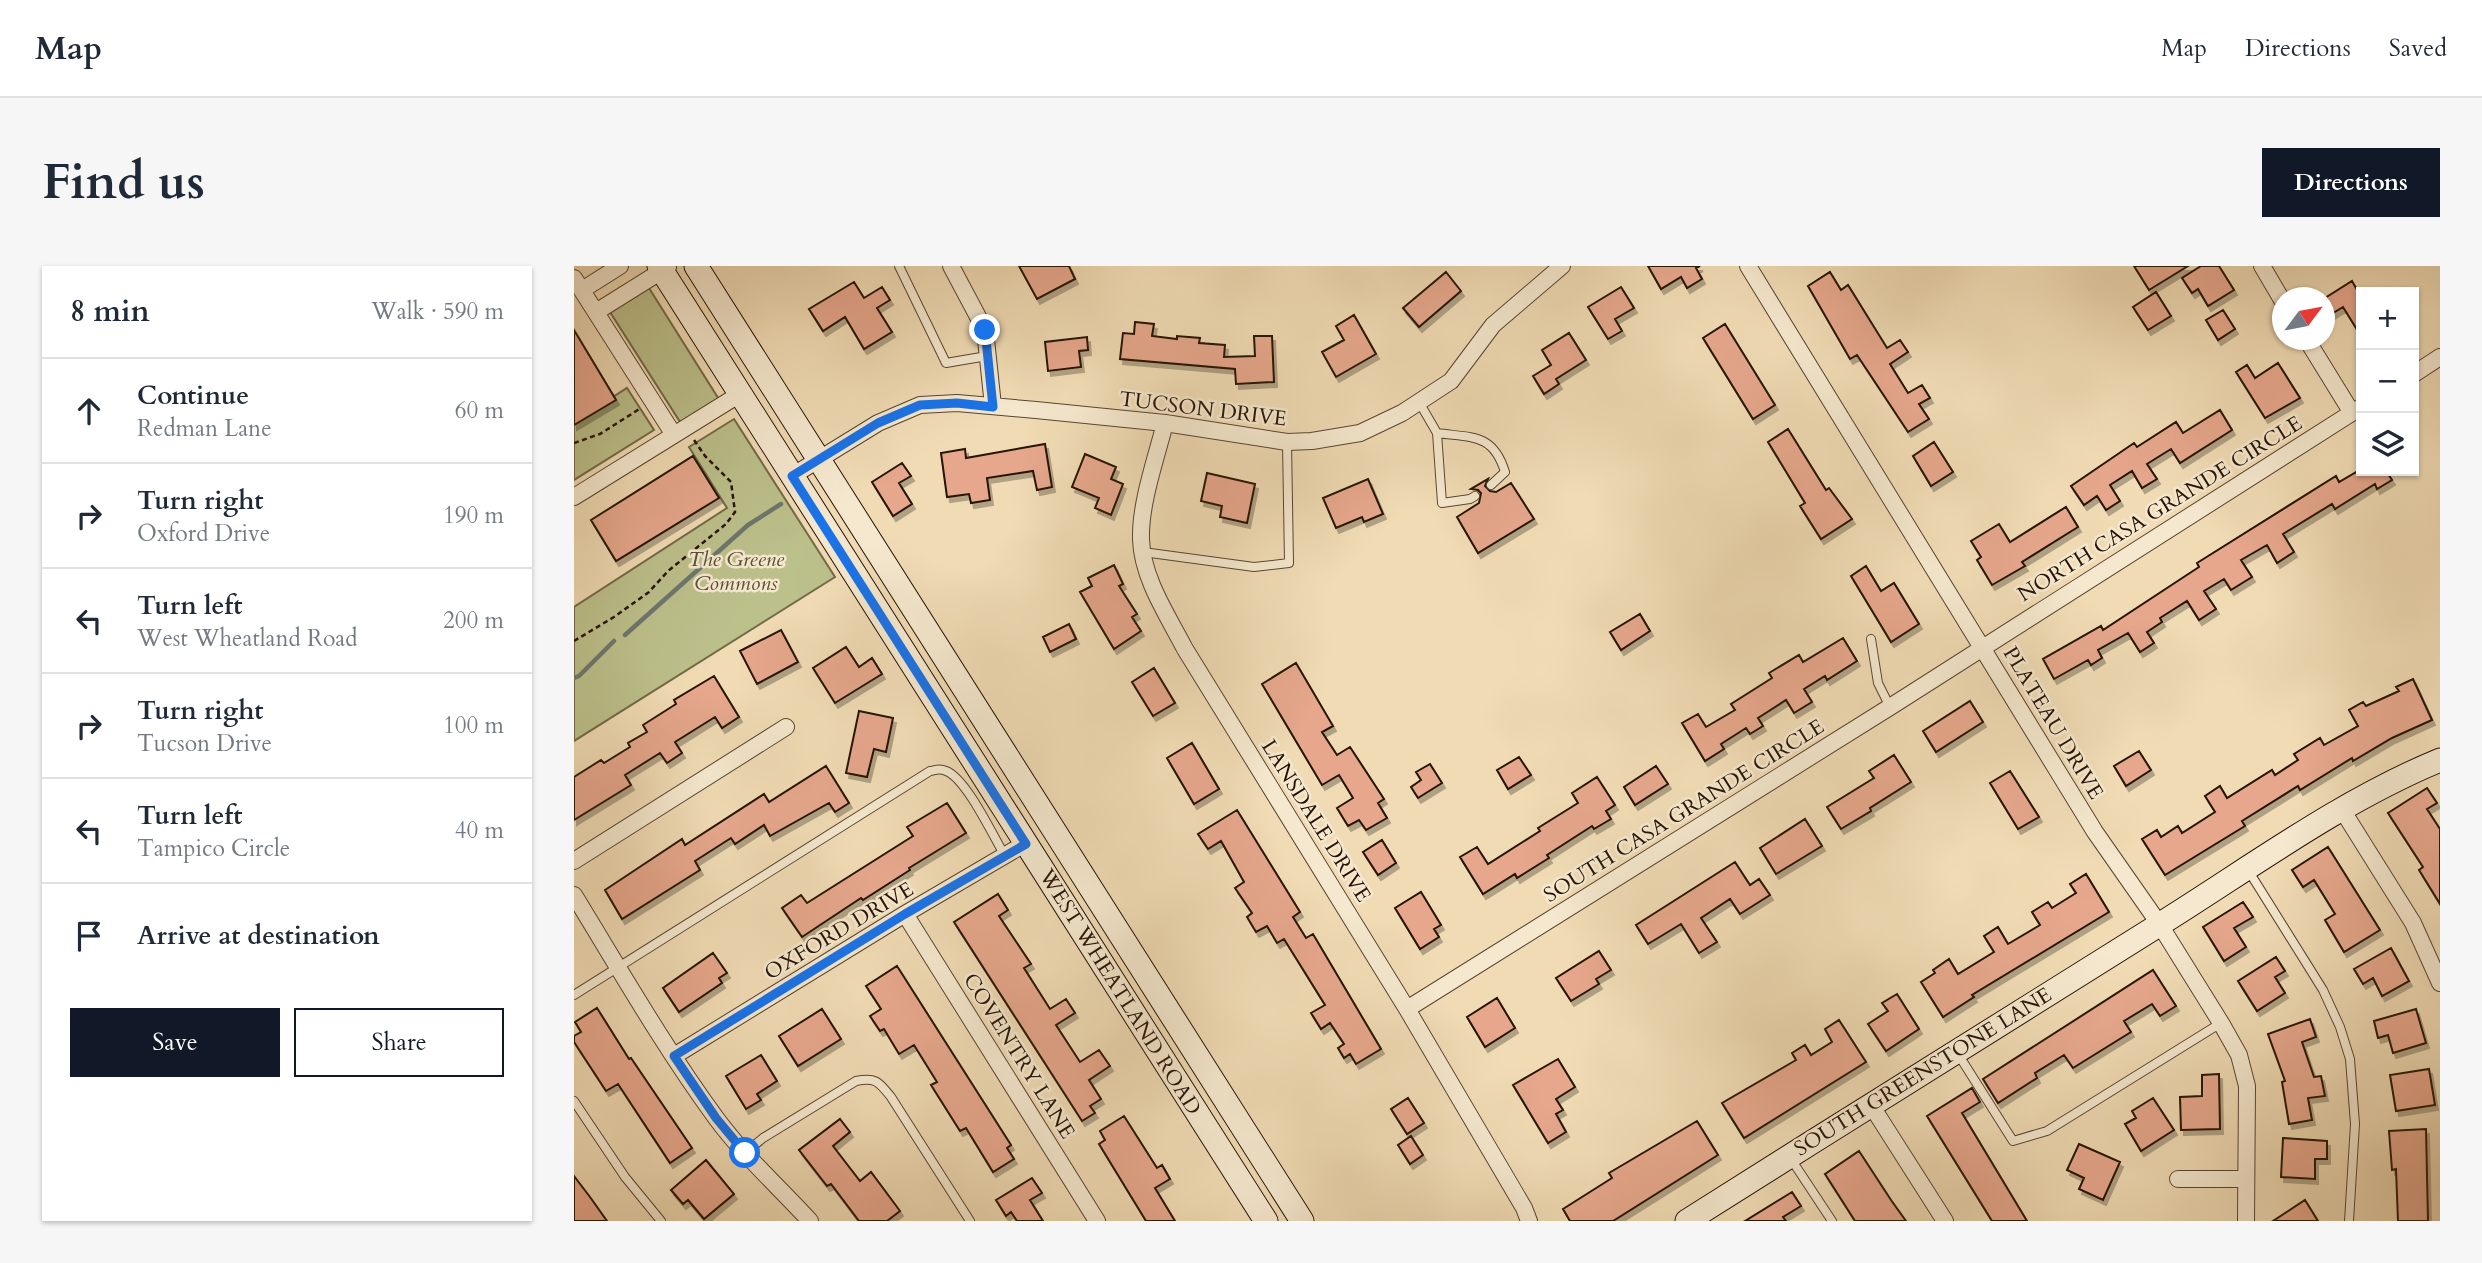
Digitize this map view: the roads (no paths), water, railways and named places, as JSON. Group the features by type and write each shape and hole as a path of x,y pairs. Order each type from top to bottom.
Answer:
{"main road":[{"name":"WEST WHEATLAND ROAD","path":"696,266 1302,1221"},
{"name":"WEST WHEATLAND ROAD","path":"663,268 740,394 1266,1221"},
{"name":"SOUTH GREENSTONE LANE","path":"1702,1217 1790,1156 2248,870 2341,808 2403,775 2440,760"}],"street":[{"path":"620,266 578,284 653,401 680,431"},
{"path":"951,266 985,330 993,407"},
{"name":"TUCSON DRIVE","path":"792,476 878,423 920,405 957,403 1165,423 1287,442 1360,433 1419,402 1451,381 1493,325 1562,266"},
{"name":"PLATEAU DRIVE","path":"1748,266 2095,832 2160,925 2239,1055 2247,1086 2246,1221"},
{"path":"2262,266 2275,287"},
{"path":"596,312 663,268"},
{"path":"2314,350 2356,409"},
{"path":"2419,371 2440,357"},
{"path":"574,496 740,394"},
{"name":"NORTH CASA GRANDE CIRCLE","path":"1982,647 2356,411"},
{"name":"LANSDALE DRIVE","path":"1165,423 1146,499 1141,540 1156,593 1185,649 1407,1009 1524,1208 1529,1221"},
{"name":"SOUTH CASA GRANDE CIRCLE","path":"1407,1009 1982,647"},
{"path":"574,861 786,727"},
{"path":"2341,808 2413,923 2440,983"},
{"name":"OXFORD DRIVE","path":"674,1056 905,914 1026,844"},
{"path":"574,895 674,1056 716,1118 745,1153 810,1221"},
{"name":"COVENTRY LANE","path":"905,914 1097,1221"},
{"path":"1871,1105 1945,1221"},
{"path":"2178,1180 2245,1179"}],"lane":[{"path":"899,266 946,363 988,356"},
{"path":"1419,402 1437,433 1442,503 1475,496"},
{"path":"1437,433 1488,442 1499,454 1505,472 1491,485"},
{"path":"1143,552 1254,567 1289,563 1287,442"},
{"path":"1871,639 1878,683 1890,707"},
{"path":"574,995 930,771 947,771 962,783 1005,856"},
{"path":"2248,870 2323,990 2340,1027 2350,1059 2355,1124 2349,1221"},
{"path":"1956,1051 2013,1141 2047,1131 2221,1023"},
{"path":"745,1153 763,1138 856,1081 872,1079 879,1082 891,1097 970,1221"},
{"path":"574,1101 625,1177 661,1221"},
{"path":"1790,1156 1832,1221"}],"waterway":[{"path":"625,635 748,525 781,504"},
{"path":"574,678 614,641"}],"park label":[{"name":"The Greene Commons","path":"736,571"}]}
